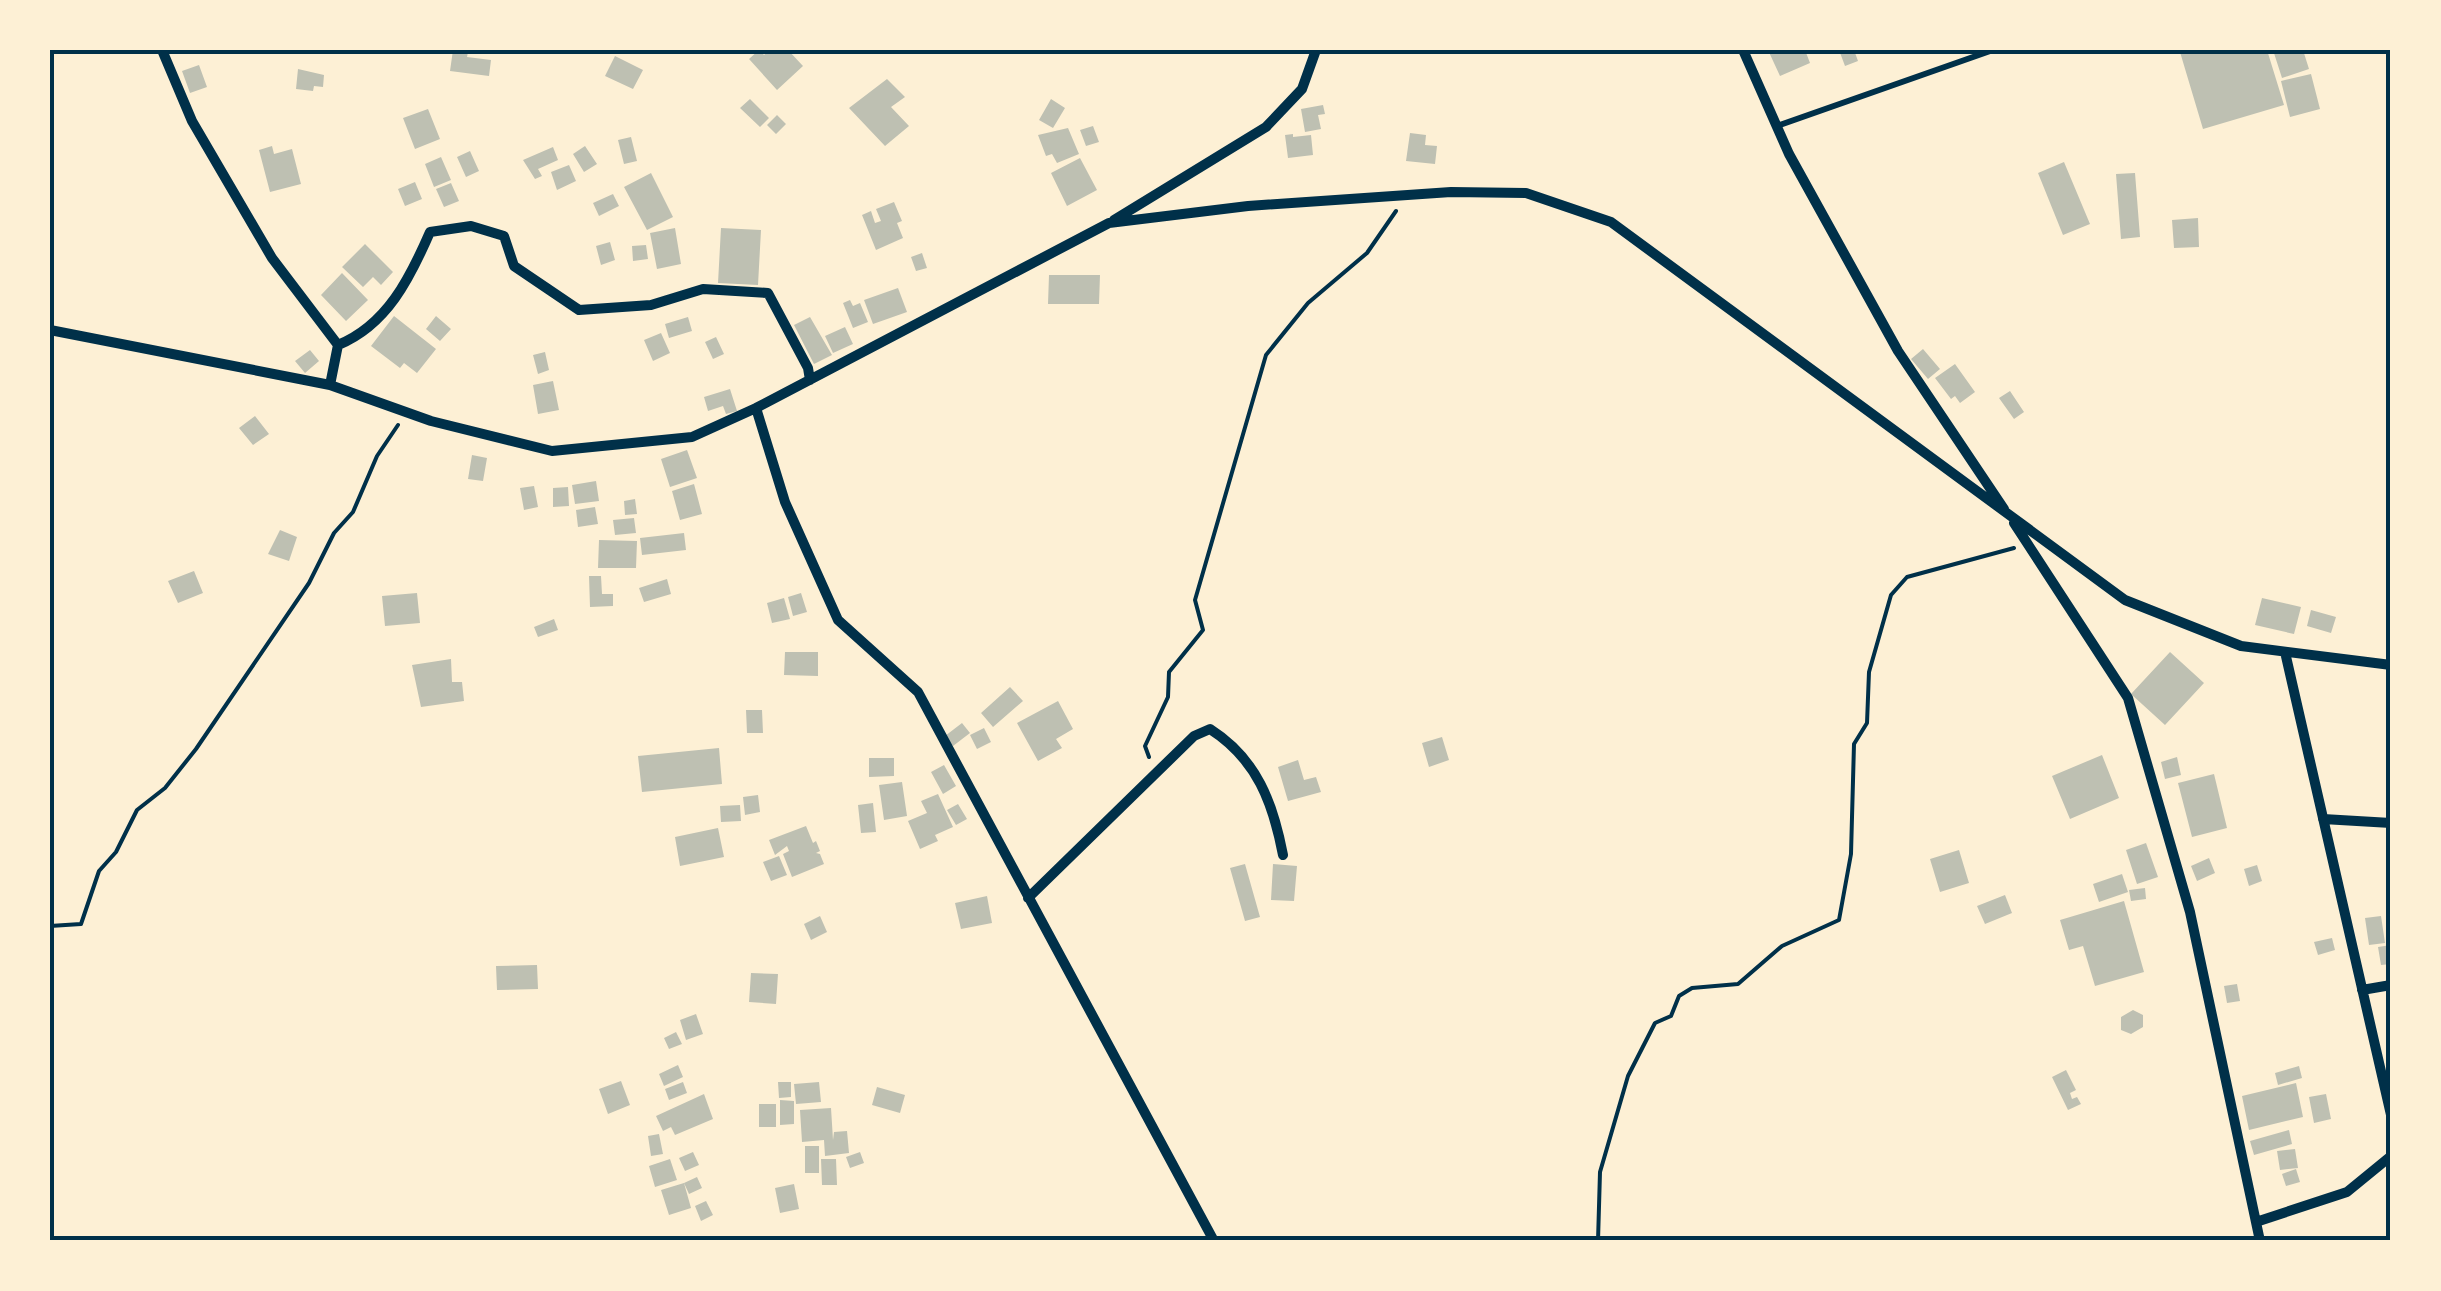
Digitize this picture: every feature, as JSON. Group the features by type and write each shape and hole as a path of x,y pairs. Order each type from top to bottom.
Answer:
{"street":[{"path":"162,50 192,121 262,241 338,345 330,384"},
{"path":"50,330 330,384 407,412 552,451 692,437 756,408 1109,223 1266,126 1302,89 1316,50"},
{"path":"1743,50 1777,126 1898,352 2128,698 2190,912 2260,1241"},
{"path":"1109,223 1248,206 1407,195 1526,193 1611,222 2125,600 2241,646 2391,665"},
{"path":"338,345 362,336 408,283 430,232 471,226 504,236 514,266 579,310 651,306 703,289 768,293 810,380"},
{"path":"756,408 785,502 838,620 918,692 1214,1241"},
{"path":"2285,652 2391,1115"},
{"path":"1028,898 1194,736 1210,729 1226,739 1265,787 1275,812 1282,855"},
{"path":"2323,819 2391,823"},
{"path":"2362,990 2391,984"},
{"path":"2256,1222 2347,1192 2391,1156"}],"lane":[{"path":"1777,126 1993,50"}],"path":[{"path":"1154,776 1146,746 1168,697 1169,672 1203,630 1196,600 1266,355 1308,303 1367,253 1407,195"},
{"path":"50,926 80,924 98,871 116,852 136,810 165,788 196,749 309,583 334,533 353,512 377,456 407,412"},
{"path":"1598,1241 1600,1172 1628,1076 1654,1023 1671,1016 1679,996 1692,988 1738,984 1782,946 1839,920 1851,854 1854,744 1867,723 1869,672 1892,595 1908,577 2028,545"}],"building":[{"path":"453,50 468,52 467,57 491,60 489,76 450,71"},
{"path":"759,50 764,55 770,50 788,50 803,66 777,90 749,59"},
{"path":"1768,50 1805,50 1810,63 1780,76"},
{"path":"1839,50 1854,50 1858,61 1845,66"},
{"path":"2267,50 2284,105 2203,129 2180,52"},
{"path":"2273,50 2303,50 2309,69 2282,78"},
{"path":"615,56 643,70 633,89 605,76"},
{"path":"199,65 207,87 190,93 182,71"},
{"path":"298,69 324,75 323,87 314,86 313,91 296,89"},
{"path":"2311,74 2320,109 2290,117 2281,81"},
{"path":"887,79 905,97 891,107 909,126 885,146 849,108"},
{"path":"750,99 769,118 760,127 740,108"},
{"path":"1051,99 1065,108 1053,128 1039,120"},
{"path":"1323,105 1325,114 1318,115 1321,129 1305,132 1301,109"},
{"path":"428,109 440,139 415,149 403,118"},
{"path":"777,115 786,124 776,134 767,125"},
{"path":"1093,126 1099,142 1086,146 1080,130"},
{"path":"1068,128 1079,154 1057,163 1052,154 1046,156 1038,135"},
{"path":"1410,133 1426,135 1425,145 1437,146 1435,164 1406,161"},
{"path":"1285,135 1311,135 1313,155 1288,158"},
{"path":"631,137 637,161 624,164 618,140"},
{"path":"272,146 274,154 292,149 301,184 270,192 259,150"},
{"path":"585,146 597,164 584,172 573,154"},
{"path":"553,147 558,160 538,169 542,176 535,179 523,160"},
{"path":"470,151 479,171 466,177 457,157"},
{"path":"441,157 451,180 434,187 425,164"},
{"path":"1080,158 1097,190 1067,206 1051,173"},
{"path":"2064,162 2090,224 2063,235 2038,173"},
{"path":"569,165 576,181 557,190 551,172"},
{"path":"651,173 673,217 647,230 624,187"},
{"path":"2135,173 2140,237 2121,239 2116,174"},
{"path":"415,182 422,199 405,206 398,189"},
{"path":"451,183 459,201 444,207 436,189"},
{"path":"613,194 619,206 599,216 593,203"},
{"path":"894,202 902,221 897,223 903,238 876,250 862,215 871,211 875,223 881,221 876,209"},
{"path":"2198,218 2199,247 2174,248 2172,220"},
{"path":"675,228 681,264 657,269 650,233"},
{"path":"721,228 761,230 758,285 718,283"},
{"path":"610,242 615,260 601,265 596,246"},
{"path":"365,244 393,272 381,285 373,277 363,287 342,267"},
{"path":"646,245 648,259 633,261 632,246"},
{"path":"922,253 927,268 916,271 911,257"},
{"path":"342,273 368,300 346,321 321,295"},
{"path":"1049,275 1100,275 1099,304 1048,304"},
{"path":"898,288 907,312 873,324 864,300"},
{"path":"850,300 853,306 860,303 868,322 853,328 843,303"},
{"path":"394,316 436,349 417,373 404,363 400,368 371,346"},
{"path":"436,316 451,329 440,341 426,329"},
{"path":"688,317 692,331 669,338 665,324"},
{"path":"810,317 832,355 814,364 794,325"},
{"path":"845,327 853,344 833,353 825,336"},
{"path":"661,333 670,353 653,361 644,340"},
{"path":"716,337 724,354 713,359 705,342"},
{"path":"1923,349 1940,369 1928,379 1911,359"},
{"path":"310,350 319,361 305,373 295,361"},
{"path":"545,352 549,370 538,374 533,355"},
{"path":"1955,364 1975,392 1960,403 1955,396 1951,399 1935,378"},
{"path":"553,381 559,410 538,414 533,385"},
{"path":"730,389 737,411 726,414 723,406 708,411 704,397"},
{"path":"2010,391 2024,412 2014,419 1999,398"},
{"path":"255,416 269,434 253,445 239,428"},
{"path":"687,450 697,478 670,487 661,459"},
{"path":"472,455 487,458 483,481 468,479"},
{"path":"596,481 599,501 575,504 572,485"},
{"path":"694,484 702,514 680,520 672,491"},
{"path":"534,486 538,507 524,510 520,488"},
{"path":"568,487 569,506 553,507 553,488"},
{"path":"635,499 637,514 625,515 624,501"},
{"path":"595,507 598,524 578,527 576,510"},
{"path":"634,518 636,533 615,535 613,520"},
{"path":"280,530 297,537 289,561 268,554"},
{"path":"684,533 686,550 642,555 640,538"},
{"path":"599,540 637,541 636,568 598,568"},
{"path":"194,571 203,593 178,603 168,581"},
{"path":"589,576 601,576 602,594 613,594 613,606 590,607"},
{"path":"667,579 671,594 644,602 639,588"},
{"path":"417,593 420,623 385,626 382,596"},
{"path":"801,593 807,612 793,616 788,597"},
{"path":"784,598 790,619 772,623 767,603"},
{"path":"2262,598 2301,607 2294,634 2255,625"},
{"path":"2311,610 2336,617 2331,633 2307,626"},
{"path":"554,619 558,630 538,637 534,627"},
{"path":"785,652 818,652 818,676 784,675"},
{"path":"2170,652 2204,683 2165,725 2131,694"},
{"path":"451,659 452,682 462,682 464,701 421,707 412,665"},
{"path":"1010,687 1023,701 993,727 981,713"},
{"path":"1058,701 1073,729 1056,739 1062,748 1038,761 1017,723"},
{"path":"746,710 762,710 763,733 747,733"},
{"path":"962,723 970,733 953,746 945,736"},
{"path":"984,728 991,742 977,749 970,735"},
{"path":"1442,737 1449,760 1429,767 1422,743"},
{"path":"719,748 722,784 642,792 638,756"},
{"path":"2102,755 2119,798 2070,819 2052,776"},
{"path":"2177,757 2181,775 2165,779 2161,762"},
{"path":"869,758 894,758 894,776 869,777"},
{"path":"1298,760 1304,780 1316,777 1321,792 1288,801 1278,767"},
{"path":"944,765 956,786 943,794 931,772"},
{"path":"2214,774 2227,828 2192,837 2178,783"},
{"path":"902,782 907,816 884,820 879,785"},
{"path":"938,794 953,827 935,835 938,841 920,849 908,821 927,813 921,801"},
{"path":"758,795 760,812 745,815 743,797"},
{"path":"873,803 876,832 861,833 858,805"},
{"path":"958,804 967,819 956,825 947,810"},
{"path":"740,805 741,821 721,822 720,806"},
{"path":"806,826 824,864 792,877 783,854 789,851 787,846 775,855 769,840"},
{"path":"718,828 724,857 680,866 675,837"},
{"path":"2146,843 2158,877 2137,884 2126,850"},
{"path":"1959,850 1969,883 1940,892 1930,859"},
{"path":"779,856 787,875 771,881 763,862"},
{"path":"2209,858 2215,873 2197,881 2191,866"},
{"path":"1245,864 1260,917 1245,921 1230,868"},
{"path":"1273,864 1297,866 1294,901 1271,900"},
{"path":"2257,865 2262,881 2249,886 2244,869"},
{"path":"2122,874 2128,892 2099,902 2093,884"},
{"path":"2145,888 2146,899 2131,901 2129,890"},
{"path":"2005,895 2012,913 1985,924 1977,906"},
{"path":"987,896 992,923 961,929 955,903"},
{"path":"2124,901 2144,972 2095,986 2083,946 2069,950 2060,920"},
{"path":"820,916 827,932 811,940 804,924"},
{"path":"2381,916 2385,943 2369,945 2365,918"},
{"path":"2332,938 2335,950 2318,955 2314,942"},
{"path":"2391,945 2391,964 2381,965 2378,947"},
{"path":"537,965 538,989 497,990 496,966"},
{"path":"751,973 778,974 776,1004 749,1002"},
{"path":"2237,984 2240,1001 2227,1003 2224,986"},
{"path":"2133,1010 2143,1015 2143,1027 2131,1034 2121,1030 2121,1017"},
{"path":"696,1014 703,1034 686,1040 680,1020"},
{"path":"676,1032 682,1044 669,1049 664,1038"},
{"path":"678,1065 683,1077 664,1086 659,1074"},
{"path":"2299,1066 2302,1078 2278,1085 2275,1073"},
{"path":"2066,1070 2076,1090 2070,1093 2072,1099 2077,1097 2081,1104 2068,1110 2052,1077"},
{"path":"621,1081 630,1105 608,1114 599,1089"},
{"path":"683,1082 687,1093 669,1100 665,1089"},
{"path":"778,1082 791,1082 791,1097 779,1098"},
{"path":"819,1082 821,1102 796,1104 794,1084"},
{"path":"2296,1083 2303,1117 2249,1130 2242,1096"},
{"path":"877,1087 905,1095 900,1113 872,1105"},
{"path":"704,1094 713,1119 675,1135 671,1127 663,1131 656,1116"},
{"path":"2326,1094 2331,1119 2314,1123 2309,1097"},
{"path":"780,1100 794,1101 794,1124 780,1125"},
{"path":"759,1104 776,1104 776,1127 759,1127"},
{"path":"831,1108 833,1140 834,1132 847,1131 849,1153 825,1156 824,1140 802,1142 800,1110"},
{"path":"2289,1130 2292,1144 2254,1155 2250,1141"},
{"path":"659,1134 663,1154 651,1156 648,1136"},
{"path":"805,1146 819,1146 819,1173 805,1173"},
{"path":"2295,1149 2298,1168 2280,1170 2277,1151"},
{"path":"693,1152 699,1165 685,1171 679,1158"},
{"path":"860,1152 864,1163 850,1168 846,1157"},
{"path":"670,1159 677,1180 655,1187 649,1166"},
{"path":"821,1159 836,1159 837,1185 822,1185"},
{"path":"2296,1169 2300,1182 2286,1186 2282,1174"},
{"path":"697,1177 702,1188 689,1194 684,1183"},
{"path":"684,1183 691,1208 669,1215 661,1190"},
{"path":"794,1184 799,1209 780,1213 775,1188"},
{"path":"706,1201 713,1215 701,1221 695,1206"}]}
